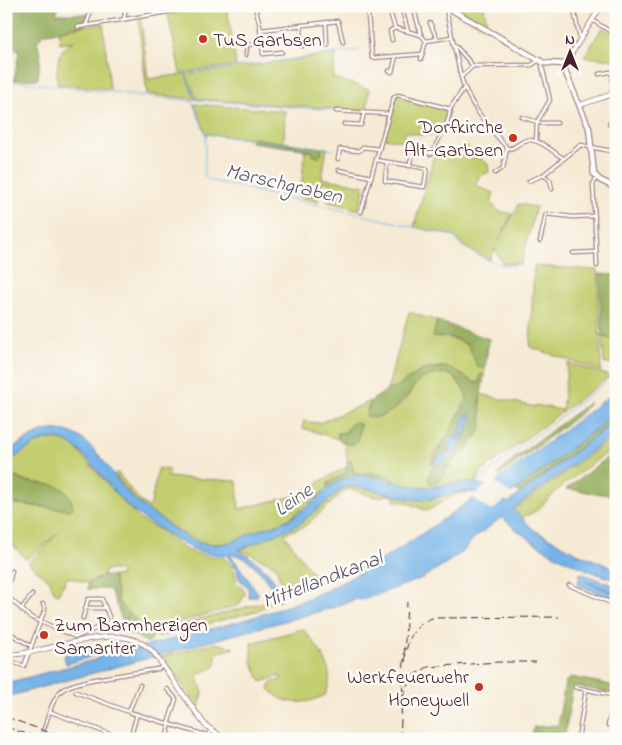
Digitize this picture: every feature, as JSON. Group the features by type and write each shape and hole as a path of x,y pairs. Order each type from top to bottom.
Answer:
{"main road":[{"path":"447,7 546,64 565,64 565,71 589,128 593,169 597,178 616,188"}],"street":[{"path":"86,25 93,6"},
{"path":"124,19 126,6"},
{"path":"78,27 204,6"},
{"path":"255,6 260,29 262,54 282,52"},
{"path":"367,6 371,56 375,58 422,54"},
{"path":"388,6 395,28"},
{"path":"401,6 408,31"},
{"path":"573,6 580,38"},
{"path":"565,64 601,6"},
{"path":"447,7 464,88 480,117 506,148 512,149 526,141 536,141 563,158"},
{"path":"415,13 421,35 426,41"},
{"path":"592,20 616,35"},
{"path":"260,29 338,21 343,42"},
{"path":"326,22 326,45"},
{"path":"430,22 437,39"},
{"path":"301,25 302,46"},
{"path":"395,28 421,35"},
{"path":"392,40 390,32 395,28"},
{"path":"426,41 452,37"},
{"path":"246,39 246,55"},
{"path":"421,59 426,41"},
{"path":"247,46 261,43"},
{"path":"454,44 473,66"},
{"path":"389,71 392,72 396,56"},
{"path":"461,77 473,66 532,65 536,64 539,60"},
{"path":"536,141 537,122 550,102 542,66"},
{"path":"599,74 610,72 613,74 616,104"},
{"path":"430,154 433,153 438,138 448,126 450,109 464,88"},
{"path":"580,105 614,93"},
{"path":"361,212 394,97 397,95 450,109"},
{"path":"336,111 389,114"},
{"path":"344,124 361,125 364,113"},
{"path":"522,117 537,122 557,124"},
{"path":"609,124 616,117"},
{"path":"529,181 543,175 581,145 616,152"},
{"path":"338,159 340,149 359,151 363,147 379,150"},
{"path":"409,166 414,148"},
{"path":"495,173 503,168 506,148"},
{"path":"376,160 427,169 428,172 422,187 385,181 387,162"},
{"path":"339,170 372,177"},
{"path":"543,175 550,180 552,189"},
{"path":"597,178 593,183 598,266"},
{"path":"540,241 546,214 573,218 595,216"},
{"path":"573,253 597,252"},
{"path":"6,584 10,580 12,572"},
{"path":"569,585 616,605"},
{"path":"6,595 30,617 78,637 111,622"},
{"path":"22,609 32,595"},
{"path":"84,618 88,599 102,599 113,627"},
{"path":"43,604 45,609 40,621 31,646 29,652 24,666 10,661 7,655 29,652 115,636 134,638 145,644 158,658 212,731 224,739"},
{"path":"87,608 105,608"},
{"path":"6,630 31,646"},
{"path":"41,739 60,692 68,686 158,669 164,666"},
{"path":"129,712 140,685"},
{"path":"575,688 616,696 608,726"},
{"path":"166,739 176,699 167,689"},
{"path":"578,739 586,690"},
{"path":"76,692 129,712 202,734 207,735 212,731"},
{"path":"51,712 123,739"},
{"path":"130,739 137,714"},
{"path":"201,739 202,734"}],"green space":[{"path":"6,6 59,6 56,14 89,14 85,25 43,34 37,42 41,53 38,79 14,80 19,52 14,48 8,76 6,74"},
{"name":"TuS Garbsen","path":"227,6 236,65 180,73 168,14"},
{"path":"449,6 484,6 486,28"},
{"path":"138,18 141,18 148,79 185,74 195,99 147,94"},
{"path":"103,23 110,89 57,84 61,53 68,44 74,41 60,43 59,30"},
{"path":"602,28 616,35 616,60 584,57"},
{"path":"336,54 333,78 369,89 367,111 197,99 186,74"},
{"path":"397,94 449,110 444,127 439,132 429,135 405,132 403,141 384,138"},
{"path":"194,104 285,111 284,143 206,134"},
{"path":"252,138 322,148 321,155 318,158 309,150 305,152 303,149 251,142"},
{"path":"467,145 471,158 479,157 488,164 489,172 479,176 476,186 494,193 491,203 498,211 512,214 498,242 519,204 536,207 521,264 502,263 495,249 489,260 462,246 454,236 414,227 434,155 443,157 452,153 451,151"},
{"path":"322,148 327,148 322,178 365,186 359,210 326,201 331,198 331,183 322,182 318,202 300,197 305,152 309,150 313,156 321,155"},
{"path":"534,266 597,270 601,371 530,347"},
{"path":"599,274 616,275 616,319 613,325 616,340 602,337"},
{"path":"409,312 437,321 433,337 448,337 468,345 478,367 485,368 484,376 481,374 479,383 442,367 427,370 401,385 387,390"},
{"path":"437,321 489,339 485,368 478,367 465,342 451,338 433,337"},
{"path":"602,337 616,340 616,364 604,363"},
{"path":"568,363 610,376 481,472 476,482 465,482 445,487 418,487 394,483 394,479 372,473 354,473 351,461 347,460 345,443 353,444 358,441 360,424 350,425 346,432 338,433 338,439 302,428 304,421 319,423 371,401 367,410 371,418 383,414 402,403 417,383 427,376 442,372 448,374 459,383 467,397 451,431 433,456 434,463 452,453 436,483 482,423 480,394 535,407 536,405 562,410"},
{"path":"444,367 453,369 475,383 479,383 480,374 484,376 480,396 481,425 474,440 448,467 441,479 431,484 428,479 432,468 453,453 471,417 465,415 463,427 451,450 430,465 467,402 467,397 457,380 453,376 444,373 421,379 401,402 388,413 373,418 366,416 371,401 387,390 395,388 422,370"},
{"path":"590,402 582,412 499,476 498,474 512,460"},
{"path":"616,414 616,420 519,493 516,490"},
{"path":"355,422 360,424 358,441 348,444 338,439 338,433 346,432 350,425"},
{"path":"616,435 616,446 563,485 536,511 521,518 514,510"},
{"path":"48,439 65,441 72,444 139,519 160,530 186,550 211,557 223,557 233,568 236,574 236,582 246,592 239,605 155,629 138,626 119,603 113,576 121,575 120,570 105,570 103,576 88,583 68,577 58,594 54,592 50,581 28,563 58,533 26,560 9,540 13,504 70,510 63,489 22,480 6,472 6,463 32,445"},
{"path":"616,451 616,496 566,489"},
{"path":"347,460 351,461 354,473 391,476 394,483 378,479 360,478 342,481 327,489 328,483 346,473"},
{"path":"346,467 346,473 328,483 327,489 289,519 230,543 207,544 179,532 154,515 136,501 115,475 117,472 140,501 150,508 158,468 169,470 168,477 237,481 239,509 294,496"},
{"path":"6,472 24,481 49,484 62,488 71,499 73,508 70,510 12,503 13,497 6,496"},
{"path":"350,486 418,500 433,499 460,492 475,492 457,494 427,511 406,502 394,501 393,496 377,497 354,490 346,490 305,526 284,534 312,573 321,576 290,589 282,586 276,566 242,550 238,550 295,525 309,516 331,496"},
{"path":"103,576 113,576 119,603 129,613 123,622 110,589 88,589 88,583"},
{"path":"269,601 270,604 256,611 156,638 164,629"},
{"path":"129,613 136,619 138,626 155,629 162,627 148,643 134,635 120,631"},
{"path":"303,629 325,660 328,668 328,686 325,695 310,701 288,701 281,699 269,689 271,683 281,680 280,676 261,682 252,662 251,643"},
{"path":"216,643 234,648 216,653 216,666 197,675 203,693 199,707 161,657"},
{"path":"572,677 616,686 616,694 573,686 565,734 532,733 534,727 558,725 565,682"}],"water":[{"path":"616,391 616,414 504,499 508,503 616,420 616,433 513,509 534,530 577,553 616,569 616,580 585,569 555,555 527,538 502,517 473,539 463,552 421,579 362,600 356,599 332,608 6,697 6,683 98,659 97,655 66,664 64,655 99,644 103,653 126,647 131,650 255,617 304,600 347,580 386,557 478,495 475,492 464,491 417,500 358,487 345,487 298,525 239,550 254,560 272,577 281,601 279,602 266,579 253,565 246,559 230,554 258,593 257,596 249,598 248,587 239,579 237,569 226,555 206,553 190,548 142,518 123,501 82,454 65,441 50,439 37,443 6,463 6,452 35,435 54,430 67,431 79,437 99,456 124,488 145,507 187,537 197,542 217,544 231,542 254,531 289,519 303,510 330,487 349,477 375,477 420,487 470,483 489,487"},
{"path":"469,414 471,417 459,446 444,463 437,466 434,463 439,456 446,455 451,450 448,447 453,437 459,438 465,415"},
{"path":"580,573 616,586 616,593 585,581 616,594 615,600 578,585"}],"pier":[{"path":"493,481 512,495 491,511 472,497"}],"waterway":[{"path":"334,110 196,100 185,74 359,50"},
{"name":"Marschgraben","path":"6,80 192,101 206,134 204,175 208,180 359,214"},
{"path":"207,134 333,150"},
{"path":"365,212 363,210 370,187"},
{"name":"Marschgraben","path":"362,215 398,223"},
{"name":"Marschgraben","path":"401,224 454,236 462,246 488,260"},
{"name":"Marschgraben","path":"489,260 501,265 521,265"},
{"path":"476,482 606,382"}],"railway":[{"path":"400,739 407,602"},
{"path":"405,662 411,636 419,625 432,618 559,617"},
{"path":"403,697 410,677 428,667 498,662 536,662"},
{"path":"6,717 67,739"},
{"path":"6,727 42,739"}],"place":[{"name":"TuS Garbsen","path":"203,39"},
{"name":"Dorfkirche Alt-Garbsen","path":"513,138"},
{"name":"Zum Barmherzigen Samariter","path":"44,635"},
{"name":"Werkfeuerwehr Honeywell","path":"479,687"}],"water label":[{"name":"Leine","path":"293,499"},
{"name":"Mittellandkanal","path":"322,579"}]}
